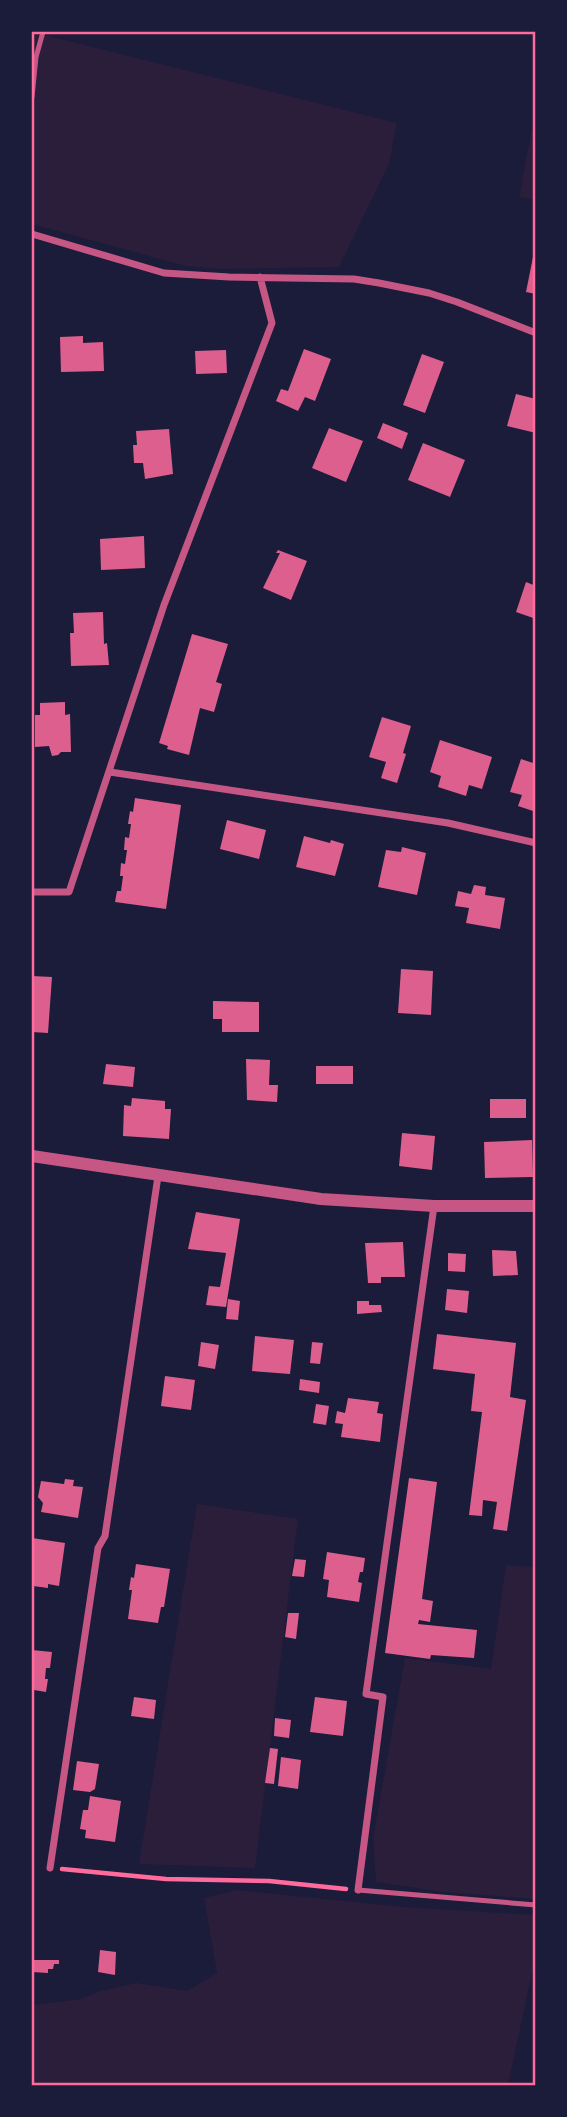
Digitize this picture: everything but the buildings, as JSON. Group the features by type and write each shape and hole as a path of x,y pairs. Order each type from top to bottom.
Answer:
{"street":[{"path":"32,234 164,273 354,279 417,291 457,302 536,333"},
{"path":"32,892 69,892 164,605 272,323 260,278"},
{"path":"110,772 448,823 536,843"},
{"path":"32,1156 321,1199 434,1206 536,1206"},
{"path":"50,1868 98,1548 106,1536 158,1176"},
{"path":"358,1890 383,1697 366,1694 434,1206"}],"lane":[{"path":"32,97 36,57 43,32"},
{"path":"358,1890 536,1905"}],"path":[{"path":"50,1868 166,1879 269,1881 358,1890"}],"shaded area":[{"path":"32,32 397,123 389,164 339,267 220,269 186,266 32,224"},
{"path":"535,113 535,200 519,197"},
{"path":"197,1504 298,1519 255,1868 139,1864"},
{"path":"506,1565 535,1567 535,1899 443,1892 376,1882 373,1838 405,1658 491,1669"},
{"path":"237,1890 404,1907 535,1915 535,1959 508,2085 32,2085 32,2005 81,1999 101,1991 137,1983 187,1991 217,1973 204,1898"}]}
